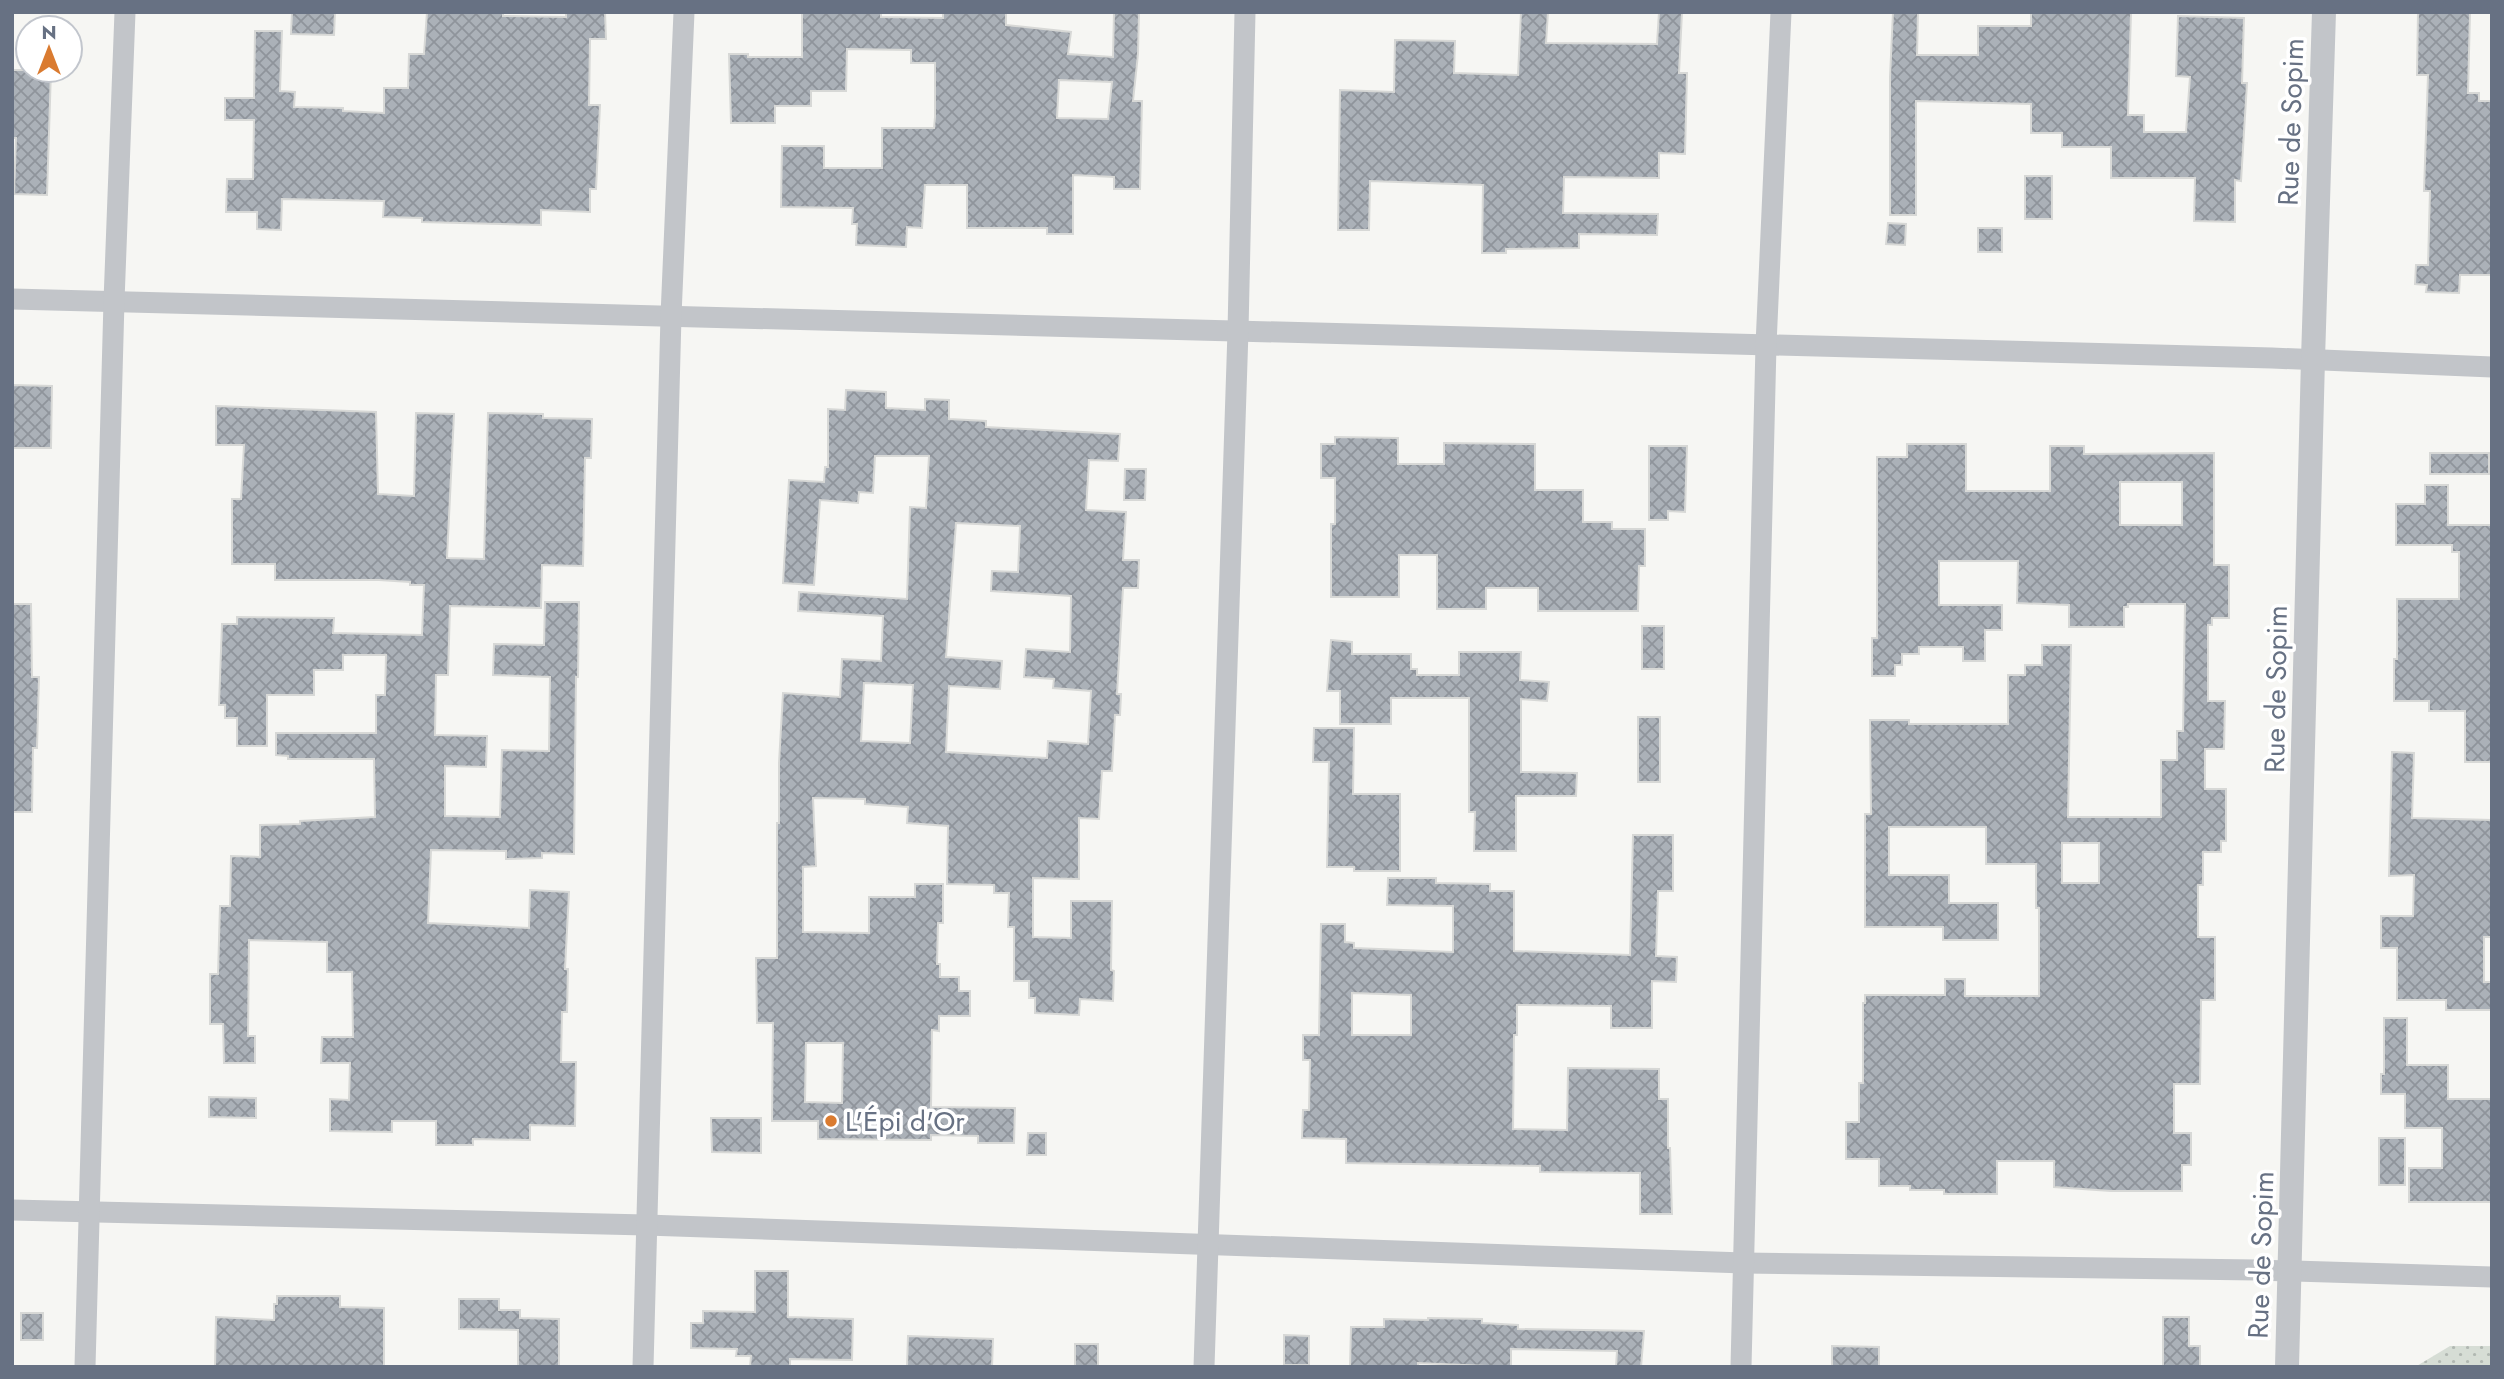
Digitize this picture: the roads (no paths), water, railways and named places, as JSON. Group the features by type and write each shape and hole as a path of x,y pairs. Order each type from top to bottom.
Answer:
{"street":[{"path":"85,1367 114,301 125,12"},
{"path":"643,1367 671,316 684,12"},
{"path":"1204,1367 1238,331 1245,12"},
{"path":"1741,1367 1766,345 1781,12"},
{"name":"Rue de Sopim","path":"2287,1367 2312,359 2324,12"},
{"path":"12,299 2312,359 2492,367"},
{"path":"12,1210 646,1225 1744,1263 2290,1271 2492,1277"}],"place":[{"name":"L'Épi d'Or","path":"831,1121"}]}
